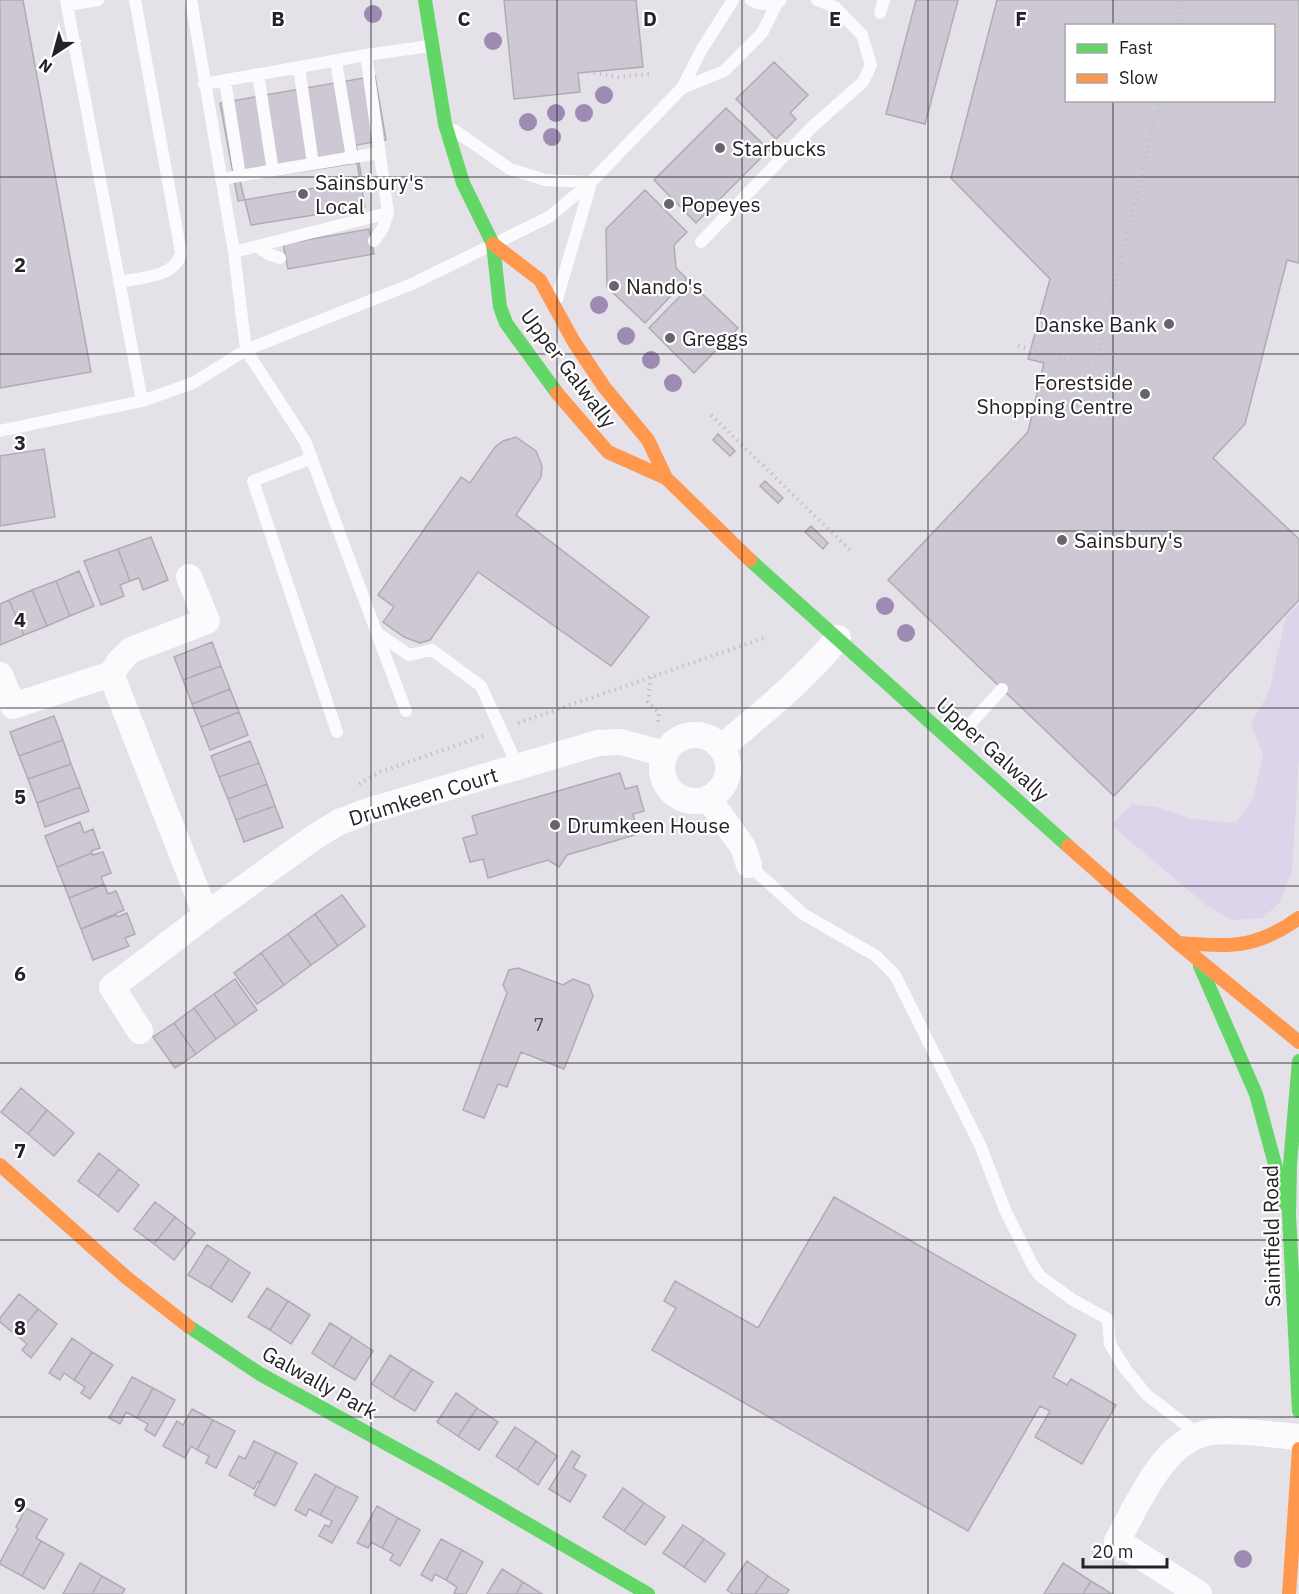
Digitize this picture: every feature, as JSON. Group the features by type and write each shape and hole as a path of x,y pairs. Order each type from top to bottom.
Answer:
{"street":[{"name":"Upper Galwally","path":"428,3 431,46 445,124 463,183 493,244 500,307 506,323 552,386 608,452 666,478"},
{"name":"Upper Galwally","path":"493,244 540,280 574,342 604,387 648,441 666,478 726,538 1178,943 1299,1042"},
{"path":"0,675 13,706 111,674 131,650 207,621 189,577"},
{"path":"721,748 791,688 838,638"},
{"path":"111,674 206,915"},
{"path":"692,735 703,736 721,748 726,757 727,777 716,793 708,798 698,801 679,797 666,783 663,774 665,754 681,739 692,735"},
{"name":"Drumkeen Court","path":"140,1031 111,987 206,915 339,822 368,811 598,743 621,742 665,754"},
{"path":"708,798 742,847 749,865"},
{"path":"1178,943 1239,947 1271,936 1299,918"},
{"path":"1197,959 1256,1094 1288,1215"},
{"name":"Saintfield Road","path":"1299,1061 1288,1215 1299,1411"},
{"name":"Galwally Park","path":"0,1165 127,1278 195,1330 251,1368 440,1473 648,1594"},
{"path":"1292,1307 1299,1268"},
{"path":"1200,1594 1117,1541 1157,1471 1170,1453 1184,1442 1199,1435 1214,1432 1299,1437"},
{"path":"1289,1594 1299,1449"}],"lane":[{"path":"98,0 67,2 142,400"},
{"path":"119,282 165,272 174,267 181,253 135,0"},
{"path":"191,0 234,252 246,350 305,441 406,711"},
{"path":"0,431 142,400 193,383 246,350 412,284 549,217 591,182 682,88 702,49 733,0"},
{"path":"751,0 758,4 779,1"},
{"path":"701,242 806,134 863,82 871,65 862,35 835,8 816,0"},
{"path":"880,13 884,0"},
{"path":"682,88 724,71 762,33 779,1"},
{"path":"204,84 366,55 431,46"},
{"path":"366,55 388,213 383,228 374,241"},
{"path":"336,61 352,158"},
{"path":"299,67 313,164"},
{"path":"258,74 273,171"},
{"path":"225,80 240,176"},
{"path":"445,124 510,169 545,180 591,182"},
{"path":"221,179 380,153"},
{"path":"555,308 591,182"},
{"path":"234,252 388,213"},
{"path":"257,246 268,254 280,258"},
{"path":"312,458 253,481 337,732"},
{"path":"377,633 409,655 432,651 481,686 518,766"},
{"path":"954,742 1002,689"},
{"path":"749,865 803,914 870,952 895,975 980,1145 1006,1212 1033,1266 1040,1276 1073,1300 1108,1319 1110,1344 1126,1370 1147,1395 1199,1435"}],"path":[{"path":"1176,24 1182,0"},
{"path":"588,72 618,77 649,74"},
{"path":"1018,346 1096,366 1159,102"},
{"path":"711,415 853,553"},
{"path":"353,788 380,772 764,638"},
{"path":"651,677 648,702 659,713 658,725"}],"shaded area":[{"path":"1299,604 1299,755 1292,872 1279,903 1263,918 1233,920 1207,906 1111,825 1132,804 1156,807 1192,819 1236,823 1253,798 1263,754 1251,725 1269,691 1286,617"}],"building":[{"path":"0,0 23,0 91,372 0,388"},
{"path":"504,0 636,0 643,67 578,73 580,92 514,99"},
{"path":"916,0 958,0 925,124 886,114"},
{"name":"Forestside Shopping Centre","path":"997,0 1299,0 1299,263 1287,260 1245,424 1213,458 1299,539 1299,600 1114,796 888,580 1028,432 1044,363 1028,359 1050,279 951,178"},
{"path":"774,62 808,95 790,113 796,119 776,139 736,99"},
{"path":"375,76 386,140 356,145 362,180 238,201 220,103"},
{"path":"726,108 769,150 696,223 654,180"},
{"name":"Sainsbury's Local","path":"357,163 365,207 251,225 240,181"},
{"path":"645,190 687,232 674,245 676,268 687,279 645,323 607,287 606,229"},
{"path":"369,229 374,254 288,269 283,244"},
{"path":"692,284 738,328 694,373 649,328"},
{"path":"718,434 735,451 730,456 713,440"},
{"path":"516,437 536,451 542,466 541,477 516,515 649,617 611,666 478,572 430,640 420,643 404,637 383,622 394,607 378,595 461,477 470,483 495,447 503,441"},
{"path":"44,449 55,517 0,526 0,456"},
{"path":"765,481 783,498 778,503 760,486"},
{"path":"811,526 828,543 823,549 805,532"},
{"path":"151,537 168,580 143,590 139,578 130,581 118,549"},
{"path":"118,549 130,581 120,585 124,596 101,605 84,561"},
{"path":"79,571 94,606 70,616 56,581"},
{"path":"56,581 70,616 47,626 32,590"},
{"path":"32,590 47,626 24,635 9,600"},
{"path":"9,600 24,635 0,645 0,604"},
{"path":"212,642 221,666 183,680 174,657"},
{"path":"221,666 230,689 192,704 183,680"},
{"path":"230,689 239,712 201,727 192,704"},
{"path":"239,712 248,735 210,750 201,727"},
{"path":"54,716 63,740 19,756 10,732"},
{"path":"63,740 71,764 28,779 19,756"},
{"path":"250,741 259,763 219,777 211,756"},
{"path":"259,763 267,784 228,799 219,777"},
{"path":"71,764 80,787 37,803 28,779"},
{"name":"Drumkeen House","path":"620,773 625,789 637,786 644,811 633,814 638,834 567,855 559,867 548,860 488,878 483,859 470,862 463,838 477,834 472,816"},
{"path":"267,784 275,806 236,820 228,799"},
{"path":"80,787 89,811 45,827 37,803"},
{"path":"275,806 283,827 244,842 236,820"},
{"path":"80,822 84,833 93,829 100,848 57,867 45,836"},
{"path":"103,852 111,873 101,877 104,884 69,898 57,867 92,853 93,855"},
{"path":"104,884 108,894 116,891 124,910 81,929 69,898"},
{"path":"342,895 365,926 338,946 315,914"},
{"path":"127,913 135,934 125,938 129,946 93,960 81,929"},
{"path":"315,914 338,946 311,965 288,934"},
{"path":"288,934 311,965 284,985 261,953"},
{"path":"261,953 284,985 257,1004 234,973"},
{"path":"518,968 563,985 573,979 589,985 593,996 564,1069 521,1052 507,1087 498,1084 484,1118 463,1110 507,993 503,985 509,970"},
{"path":"235,979 257,1010 236,1025 214,994"},
{"path":"214,994 236,1025 216,1039 194,1008"},
{"path":"194,1008 216,1039 196,1054 174,1023"},
{"path":"174,1023 196,1054 175,1068 153,1037"},
{"path":"21,1088 47,1110 28,1134 1,1112"},
{"path":"47,1110 74,1133 54,1156 28,1134"},
{"path":"99,1153 119,1169 98,1196 78,1181"},
{"path":"119,1169 139,1185 118,1212 98,1196"},
{"path":"834,1197 1076,1335 1053,1377 1067,1385 1071,1379 1116,1405 1082,1464 1035,1437 1050,1411 1040,1406 968,1531 652,1350 676,1308 664,1301 675,1281 758,1328"},
{"path":"155,1202 175,1217 154,1244 134,1229"},
{"path":"175,1217 195,1233 174,1260 154,1244"},
{"path":"207,1245 229,1259 210,1288 188,1275"},
{"path":"229,1259 250,1273 232,1302 210,1288"},
{"path":"267,1288 288,1301 270,1330 248,1317"},
{"path":"19,1294 38,1309 17,1336 0,1322 0,1318"},
{"path":"288,1301 310,1315 291,1344 270,1330"},
{"path":"38,1309 57,1324 31,1358 22,1350 27,1344 17,1336"},
{"path":"330,1323 352,1337 333,1367 312,1353"},
{"path":"352,1337 373,1351 355,1380 333,1367"},
{"path":"72,1338 92,1352 74,1380 64,1373 60,1380 49,1373"},
{"path":"92,1352 113,1365 90,1399 81,1393 85,1387 74,1380"},
{"path":"390,1355 412,1369 393,1398 372,1384"},
{"path":"412,1369 433,1382 415,1411 393,1398"},
{"path":"132,1377 153,1388 137,1418 126,1412 120,1424 109,1418"},
{"path":"153,1388 175,1400 155,1436 145,1430 148,1424 137,1418"},
{"path":"456,1393 477,1408 458,1436 437,1422"},
{"path":"477,1408 498,1422 479,1450 458,1436"},
{"path":"192,1409 213,1420 197,1450 191,1446 185,1458 163,1446 177,1421 183,1425"},
{"path":"213,1420 235,1431 216,1468 206,1463 209,1456 197,1450"},
{"path":"515,1427 536,1441 517,1470 496,1456"},
{"path":"254,1441 276,1452 254,1489 229,1475 239,1456 245,1459"},
{"path":"536,1441 557,1456 538,1485 517,1470"},
{"path":"572,1451 580,1456 573,1468 586,1475 570,1502 549,1489"},
{"path":"276,1452 297,1463 275,1506 254,1495"},
{"path":"315,1474 336,1486 320,1515 309,1509 306,1516 295,1510"},
{"path":"336,1486 358,1497 332,1543 319,1536 325,1525 329,1527 332,1521 320,1515"},
{"path":"623,1488 644,1503 624,1531 603,1517"},
{"path":"644,1503 665,1517 645,1545 624,1531"},
{"path":"377,1506 398,1518 382,1548 371,1542 368,1548 357,1543"},
{"path":"26,1508 47,1519 36,1538 41,1541 22,1576 0,1562 18,1529 16,1527"},
{"path":"398,1518 420,1530 400,1566 390,1560 393,1554 382,1548"},
{"path":"683,1525 704,1539 684,1567 663,1553"},
{"path":"441,1539 462,1550 446,1580 435,1574 432,1581 421,1575"},
{"path":"704,1539 725,1554 705,1582 684,1567"},
{"path":"41,1541 64,1554 44,1589 22,1576"},
{"path":"462,1550 483,1562 466,1594 456,1594 454,1593 457,1587 446,1580"},
{"path":"747,1561 768,1576 755,1594 733,1594 727,1590"},
{"path":"80,1563 102,1576 92,1594 63,1594"},
{"path":"1063,1563 1091,1581 1083,1594 1044,1594"},
{"path":"502,1569 523,1582 516,1594 487,1594"},
{"path":"102,1576 125,1589 122,1594 92,1594"},
{"path":"768,1576 789,1590 786,1594 755,1594"},
{"path":"1091,1581 1112,1594 1083,1594"},
{"path":"523,1582 542,1594 516,1594"}],"traffic: fast":[{"path":"425,0 445,124 463,183 493,244 500,307 506,323 557,393"},
{"path":"750,560 1068,846"},
{"path":"1200,966 1256,1094 1286,1205"},
{"path":"1299,1061 1290,1164 1289,1215 1299,1411"},
{"path":"188,1326 260,1374 440,1473 648,1594"}],"traffic: slow":[{"path":"493,244 540,280 574,342 604,387 648,440 666,478"},
{"path":"557,393 608,452 666,478 750,560"},
{"path":"1068,846 1178,943 1299,1042"},
{"path":"1178,943 1241,944 1268,936 1299,918"},
{"path":"0,1165 127,1278 188,1326"},
{"path":"1289,1594 1299,1449"}],"place":[{"name":"Starbucks","path":"720,148"},
{"name":"Sainsbury's Local","path":"303,194"},
{"name":"Popeyes","path":"669,204"},
{"name":"Nando's","path":"614,286"},
{"name":"Danske Bank","path":"1169,324"},
{"name":"Greggs","path":"670,338"},
{"name":"Forestside Shopping Centre","path":"1145,394"},
{"name":"Sainsbury's","path":"1062,540"},
{"name":"Drumkeen House","path":"555,825"}]}
